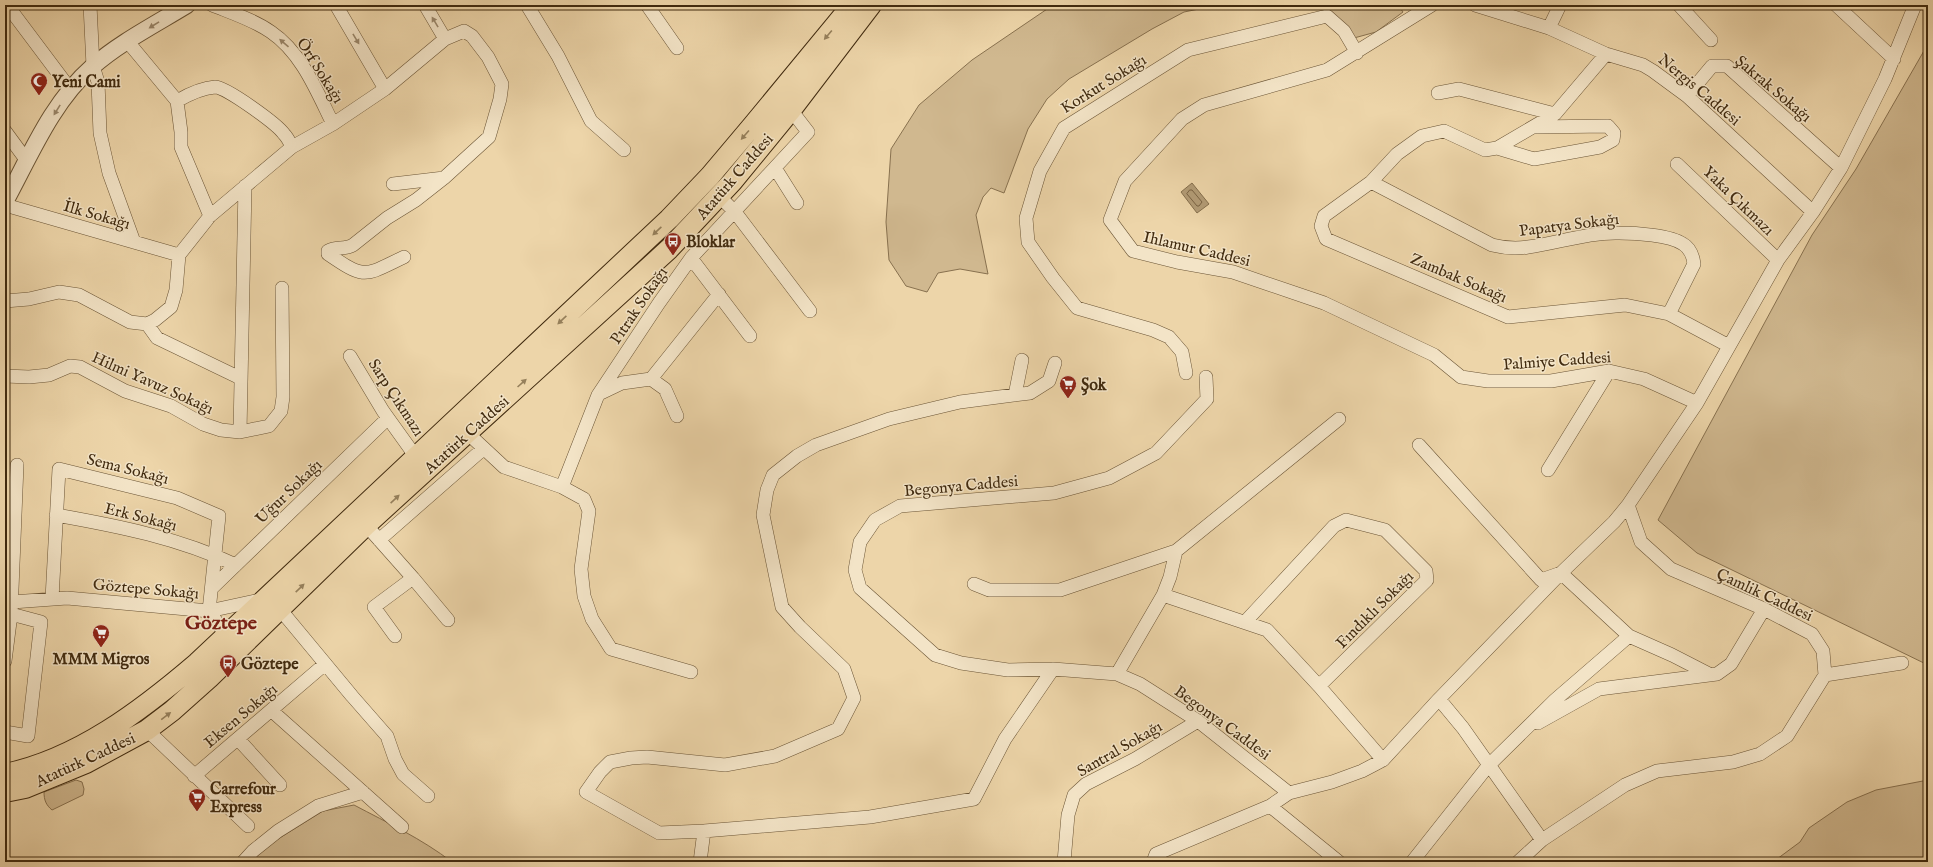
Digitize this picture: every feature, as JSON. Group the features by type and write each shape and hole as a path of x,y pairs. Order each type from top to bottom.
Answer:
{"main road":[{"name":"Atatürk Caddesi","path":"5,792 25,788 86,763 148,730 209,678 272,603 416,457 461,427 669,249 719,196 791,110 871,5"},
{"name":"Atatürk Caddesi","path":"5,774 18,772 73,750 117,724 158,696 197,663 226,635 272,603 366,525 461,427 669,219 735,147 850,7"}],"street":[{"path":"7,5 70,89"},
{"path":"90,5 93,66 98,82 100,133 109,173 134,242"},
{"path":"5,204 27,161 70,89 93,66 187,5"},
{"name":"Örf Sokağı","path":"212,5 254,22 272,32 290,49 312,83 333,124"},
{"path":"336,5 386,89"},
{"path":"425,5 445,40"},
{"path":"527,5 558,56 591,121 624,150"},
{"path":"647,5 677,48"},
{"path":"1357,53 1432,5"},
{"name":"Nergis Caddesi","path":"1475,5 1549,28 1606,54 1643,65 1654,71 1686,96 1813,212"},
{"path":"1549,28 1560,5"},
{"path":"1679,5 1711,40"},
{"path":"1836,5 1894,59"},
{"path":"1153,862 1156,854 1270,806 1289,792 1332,782 1362,771 1383,760 1439,699 1561,572 1614,522 1628,505 1697,403 1778,260 1813,212 1841,168 1894,59 1915,5"},
{"name":"Korkut Sokağı","path":"1186,373 1182,352 1169,337 1153,330 1077,308 1053,278 1028,242 1026,218 1040,171 1052,148 1064,128 1188,50 1327,16 1344,31 1357,53"},
{"path":"5,301 29,299 60,292 80,295 130,322 147,324 155,320 170,307 176,290 179,255 210,216 292,147 333,124 386,89 445,40 464,31 472,36 488,57 502,84 500,99 489,137 444,178 353,245 350,247 332,248 328,251 328,254 349,269 362,274 374,271 404,257"},
{"path":"128,42 177,101 182,132 181,147 210,216"},
{"name":"Ihlamur Caddesi","path":"1357,53 1327,70 1204,105 1182,119 1125,181 1110,220 1133,251 1177,262 1233,272 1324,303 1434,355 1461,377"},
{"path":"1497,148 1555,114 1606,54"},
{"name":"Şakrak Sokağı","path":"1686,96 1712,66 1727,66 1841,168"},
{"path":"177,101 197,90 216,87 227,91 274,124 285,134 292,147"},
{"path":"1438,93 1459,89 1555,114"},
{"name":"Pıtrak Sokağı","path":"562,487 598,395 691,258 808,132 791,110"},
{"name":"Zambak Sokağı","path":"1533,128 1608,126 1614,133 1613,140 1600,147 1534,159 1497,148 1485,150 1444,131 1422,136 1398,154 1370,182 1324,216 1321,226 1326,238 1508,316 1625,305 1669,314 1729,346"},
{"path":"5,131 27,161"},
{"name":"Yaka Çıkmazı","path":"1677,164 1778,260"},
{"path":"775,168 797,203"},
{"path":"393,184 444,178"},
{"name":"Papatya Sokağı","path":"1370,182 1492,245 1508,249 1528,248 1581,237 1619,233 1666,238 1683,244 1693,255 1694,264 1669,314"},
{"name":"Hilmi Yavuz Sokağı","path":"240,432 245,186"},
{"path":"719,196 735,212 810,311"},
{"name":"İlk Sokağı","path":"5,204 179,255"},
{"path":"691,258 750,336"},
{"name":"Hilmi Yavuz Sokağı","path":"5,376 29,377 49,375 70,366 80,367 125,391 171,406 203,424 221,430 240,432 269,426 281,411 283,398 282,288"},
{"path":"651,379 719,294"},
{"path":"147,324 156,338 240,378"},
{"name":"Sarp Çıkmazı","path":"350,356 388,418 416,457"},
{"path":"1015,395 1022,360"},
{"path":"1053,669 1005,739 974,799 870,817 704,831 659,833 586,792 600,772 610,762 648,757 725,765 775,756 838,729 854,698 844,669 800,627 782,607 763,515 767,490 774,475 797,456 816,444 889,419 960,402 1030,393 1049,381 1055,363"},
{"path":"1548,470 1609,371"},
{"name":"Palmiye Caddesi","path":"1461,377 1488,381 1551,381 1609,371 1644,379 1697,403"},
{"name":"Begonya Caddesi","path":"1206,377 1207,399 1156,453 1109,478 1054,493 900,506 875,520 860,542 855,570 860,588 935,655 961,663 1008,670 1053,669 1117,674 1140,684 1198,721 1289,792"},
{"path":"598,395 622,383 651,379 665,389 677,416"},
{"name":"Uğur Sokağı","path":"212,588 388,418"},
{"path":"974,584 989,590 1060,590 1176,551 1339,419"},
{"path":"461,427 504,467 562,487 584,499 589,511 582,569 584,596 592,619 611,649 691,672"},
{"path":"1419,445 1541,580 1561,572"},
{"path":"379,540 483,449"},
{"path":"5,661 9,607 10,506 17,465"},
{"name":"Sema Sokağı","path":"52,599 59,469 98,477 177,498 219,516 209,611"},
{"name":"Çamlik Caddesi","path":"1628,505 1641,542 1670,569 1764,609 1812,634 1823,651 1825,675"},
{"name":"Erk Sokağı","path":"56,514 156,535 215,555 236,565"},
{"path":"1614,522 1633,519"},
{"name":"Fındıklı Sokağı","path":"1246,622 1334,526 1346,520 1385,530 1426,571 1428,580 1319,686"},
{"path":"366,525 448,620"},
{"path":"1117,674 1163,595 1170,577 1176,551"},
{"path":"1561,572 1629,636 1672,655 1709,674"},
{"path":"395,636 374,607 413,578"},
{"path":"1163,595 1267,630 1319,686 1383,760"},
{"name":"Göztepe Sokağı","path":"9,607 52,599 67,598 209,611 272,603"},
{"path":"272,603 387,736 402,774 428,796"},
{"path":"5,732 28,736 41,622 9,607"},
{"path":"1518,735 1599,689 1717,674 1731,664 1764,609"},
{"path":"209,611 226,635"},
{"path":"1412,862 1488,766 1518,735 1629,636"},
{"path":"1518,862 1542,840 1625,785 1657,771 1733,762 1760,754 1787,736 1825,675 1902,663"},
{"name":"Eksen Sokağı","path":"194,776 272,711 325,664"},
{"path":"1439,699 1463,728 1488,766 1542,840"},
{"path":"272,711 402,827"},
{"name":"Santral Sokağı","path":"1064,862 1068,815 1074,795 1086,784 1135,759 1198,721"},
{"path":"148,730 194,776 248,826"},
{"path":"238,739 280,785"},
{"path":"242,862 253,850 278,831 318,806 364,792"},
{"path":"1270,806 1339,862"},
{"path":"700,862 704,831"}],"shaded area":[{"path":"1053,5 1078,5 1079,7 1082,5 1219,5 1184,12 1152,29 1069,79 1047,99 1028,129 1004,193 991,188 983,197 976,215 988,274 960,269 938,273 927,292 906,286 889,260 886,222 891,149 919,105 972,60"},
{"path":"1327,5 1398,5 1403,12 1376,32 1354,38 1327,13"},
{"path":"1928,28 1928,665 1697,553 1658,520 1812,235 1856,169 1925,49"},
{"path":"76,780 82,782 84,789 83,795 52,810 46,802 44,792"},
{"path":"1928,780 1928,862 1757,862 1760,859 1777,859 1800,842 1809,828 1847,802 1876,790"},
{"path":"354,805 417,839 452,862 252,862 262,849 323,811"}],"water":[{"path":"1192,183 1209,204 1197,213 1181,192"}],"place":[{"name":"Yeni Cami","path":"39,96"},
{"name":"Bloklar","path":"673,256"},
{"name":"Şok","path":"1068,399"},
{"name":"MMM Migros","path":"101,648"},
{"name":"Göztepe","path":"228,678"},
{"name":"Carrefour Express","path":"197,812"}],"district":[{"name":"Göztepe","path":"221,622"}]}
